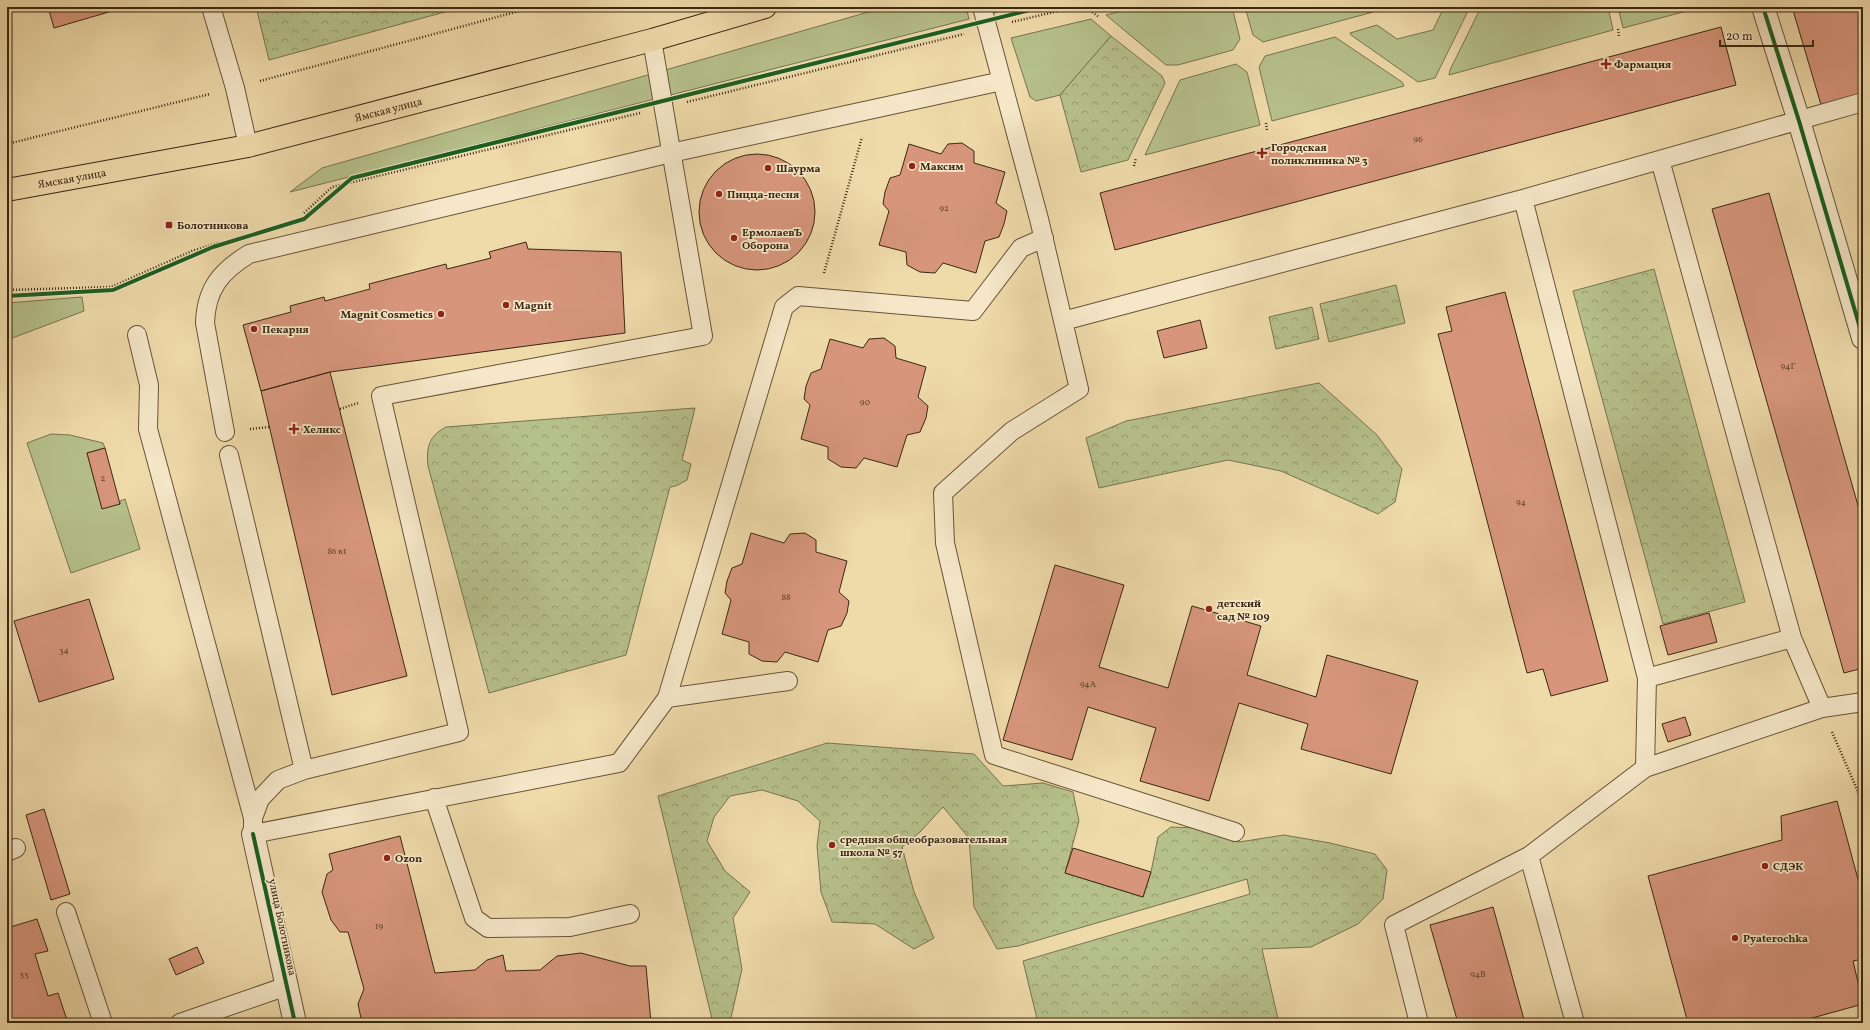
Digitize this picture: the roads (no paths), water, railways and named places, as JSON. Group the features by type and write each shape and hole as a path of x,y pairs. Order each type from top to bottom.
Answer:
{"main road":[{"name":"Ямская улица","path":"7,190 248,146 652,40 750,9"}],"street":[{"path":"1763,7 1799,121 1863,338"},
{"name":"улица Болотникова","path":"253,826 295,1023"}],"lane":[{"path":"211,7 235,88 248,146"},
{"path":"982,7 1044,238 1079,389 1012,431 944,493 945,543 994,755 1235,832"},
{"path":"253,826 260,799 278,780 304,770 458,732 381,396 703,336 652,40"},
{"path":"225,432 205,323 205,312 210,294 219,278 232,264 250,254 671,153 1002,81"},
{"path":"1063,321 1523,199 1863,102"},
{"path":"1660,160 1792,638 1822,708"},
{"path":"1523,199 1647,678 1645,768"},
{"path":"253,826 434,798 619,763 667,698 784,307 798,296 974,311 1020,248 1044,238"},
{"path":"137,335 149,385 148,429 253,826"},
{"path":"229,455 304,770"},
{"path":"1647,678 1792,638"},
{"path":"667,698 788,681"},
{"path":"1419,1023 1394,926 1529,856 1645,768 1822,708 1863,702"},
{"path":"434,798 474,918 488,928 570,927 630,914"},
{"path":"1529,856 1575,1023"},
{"path":"66,912 102,1023"},
{"path":"180,1023 287,986"}],"place":[{"name":"Фармация","path":"1606,64"},
{"name":"Городская поликлиника № 3","path":"1262,153"},
{"name":"Максим","path":"912,166"},
{"name":"Шаурма","path":"768,168"},
{"name":"Пицца-песня","path":"719,194"},
{"name":"Болотникова","path":"169,225"},
{"name":"ЕрмолаевЪ Оборона","path":"734,238"},
{"name":"Magnit","path":"506,305"},
{"name":"Magnit Cosmetics","path":"441,314"},
{"name":"Пекарня","path":"254,329"},
{"name":"Хеликс","path":"294,429"},
{"name":"детский сад № 109","path":"1209,609"},
{"name":"средняя общеобразовательная школа № 57","path":"832,845"},
{"name":"Ozon","path":"387,858"},
{"name":"СДЭК","path":"1765,866"},
{"name":"Pyaterochka","path":"1735,938"}]}
